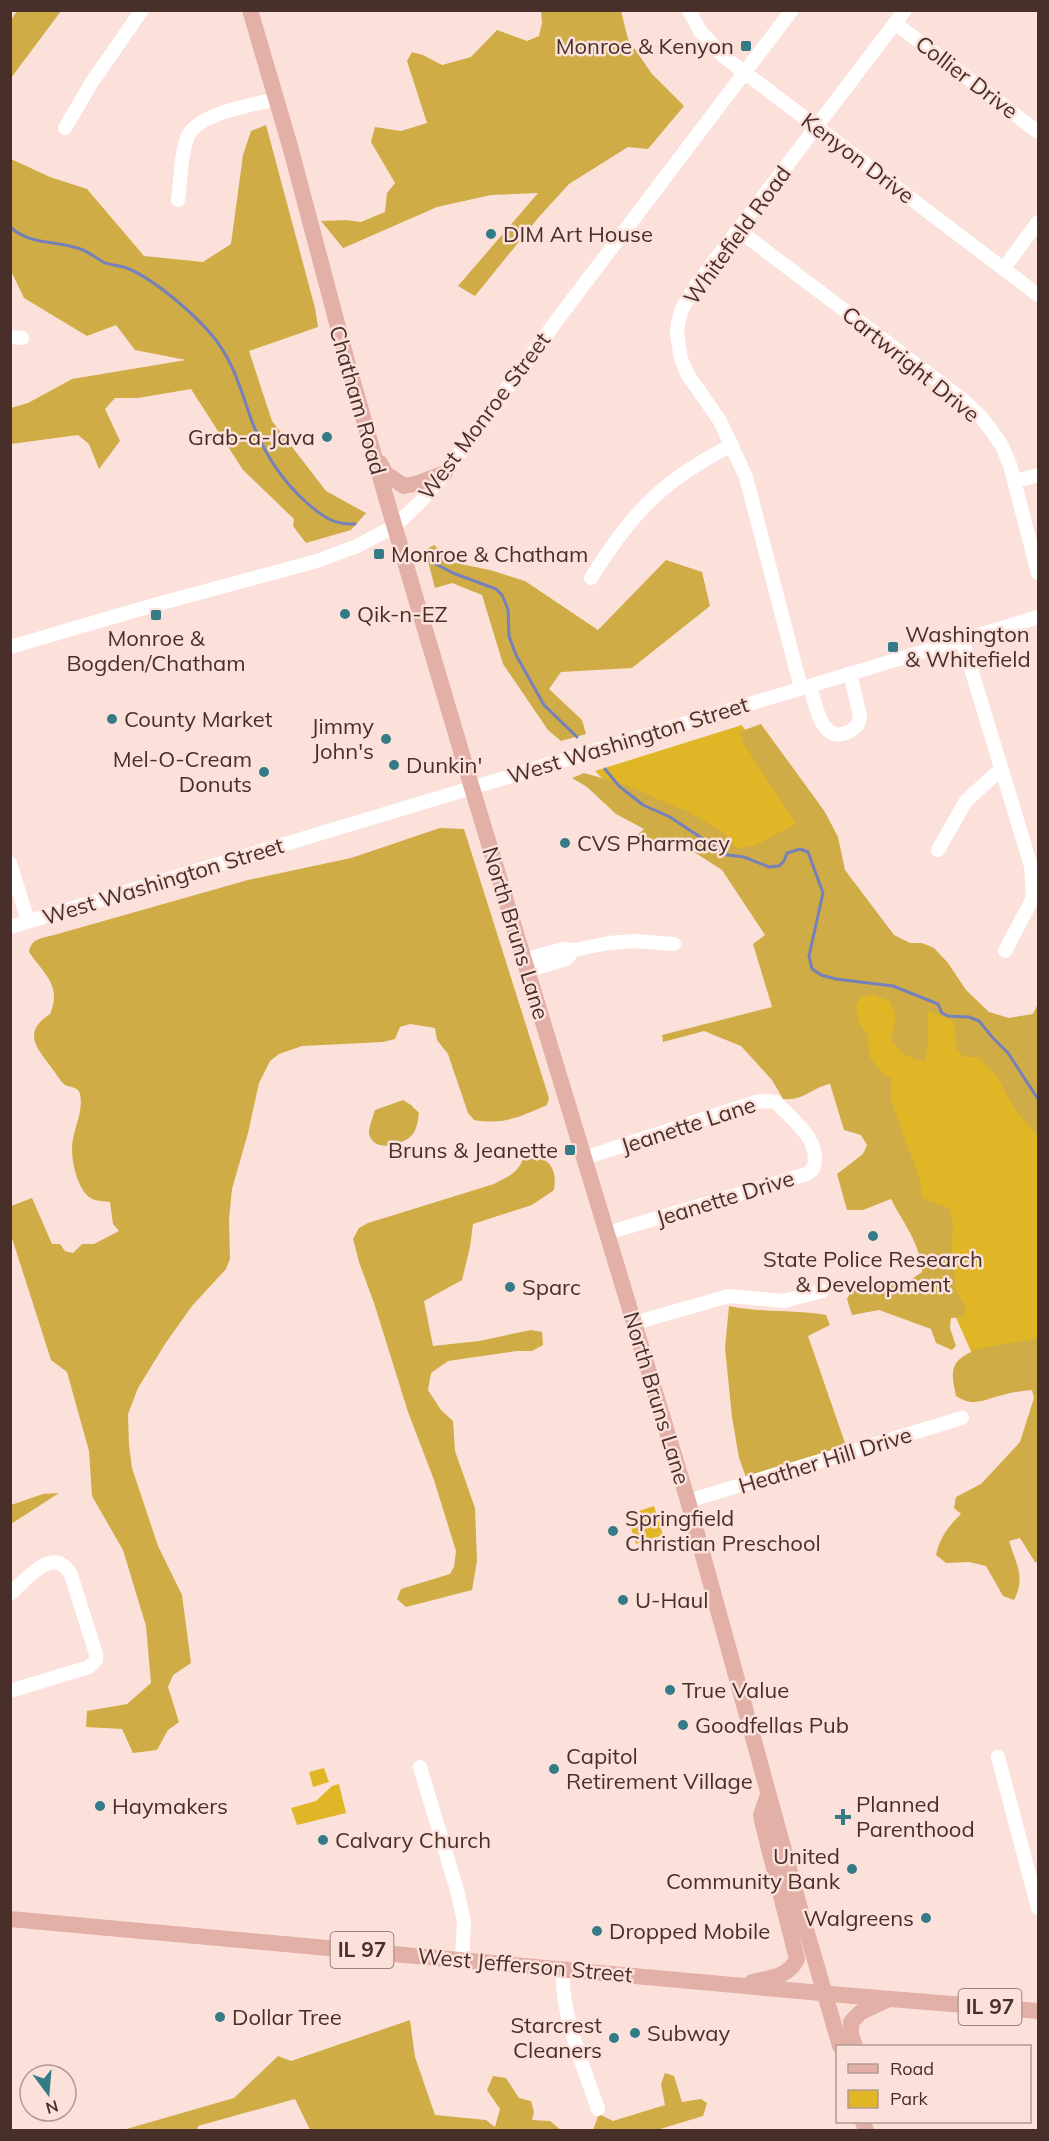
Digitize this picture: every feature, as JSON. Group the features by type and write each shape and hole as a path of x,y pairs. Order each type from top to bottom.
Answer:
{"main road":[{"name":"Chatham Road","path":"250,10 373,451 472,788"},
{"path":"373,451 386,474 400,485 410,486 445,473"},
{"name":"North Bruns Lane","path":"472,788 688,1501 823,1993 840,2045"},
{"path":"738,1986 785,1973 794,1966 797,1959 762,1821 761,1815 768,1794"},
{"name":"West Jefferson Street","path":"10,1919 738,1986 1038,2011"},
{"path":"855,2045 851,2035 851,2022 861,2012 891,1999"}],"street":[{"path":"65,128 92,82 142,10"},
{"name":"Kenyon Drive","path":"689,10 700,31 712,46 1038,295"},
{"name":"West Monroe Street","path":"10,647 322,559 357,546 395,525 421,501 445,473 560,316 792,10"},
{"name":"Whitefield Road","path":"850,674 860,722 846,733 837,734 831,732 820,722 805,687 746,477 720,421 688,375 681,359 677,334 682,309 688,296 905,10"},
{"name":"Collier Drive","path":"896,23 1038,132"},
{"path":"178,200 185,146 189,134 200,123 212,117 276,99"},
{"path":"1004,268 1038,222"},
{"name":"Cartwright Drive","path":"738,230 962,399 981,417 1002,446 1016,481 1038,573"},
{"path":"591,578 628,523 650,500 682,473 732,445"},
{"path":"1016,481 1038,475"},
{"name":"West Washington Street","path":"10,927 1038,616"},
{"path":"962,639 1031,866 1034,883 1033,898 1005,951"},
{"path":"938,850 966,801 1001,769"},
{"path":"10,863 28,921"},
{"path":"526,965 562,949 574,950 619,942 674,944"},
{"name":"Jeanette Lane","path":"584,1158 756,1102 768,1101 776,1102 812,1141"},
{"name":"Jeanette Drive","path":"607,1233 807,1174 813,1169 815,1162 816,1153 812,1141"},
{"path":"634,1323 721,1297 740,1296 784,1301 822,1291"},
{"name":"Heather Hill Drive","path":"688,1501 962,1418"},
{"path":"10,1594 45,1564 58,1562 65,1566 71,1575 96,1654 96,1660 90,1667 10,1691"},
{"path":"998,1757 1038,1908"},
{"path":"420,1767 457,1890 464,1922 462,1959"},
{"path":"562,1969 562,1985 573,2035 598,2109"}],"green space":[{"path":"742,725 820,844 1038,1117 1038,1341 973,1356 818,1004 739,872 616,792 595,771"},
{"path":"654,1506 663,1535 636,1544 627,1515"},
{"path":"324,1768 329,1782 313,1787 309,1772"},
{"path":"339,1784 346,1813 297,1825 291,1808 316,1801 332,1786"}],"shaded area":[{"path":"17,11 61,11 11,78 11,20"},
{"path":"541,11 621,11 628,39 652,74 684,106 648,149 628,147 569,184 538,218 475,296 458,286 538,193 491,195 437,207 343,248 321,221 361,222 385,212 387,193 395,183 371,142 375,127 401,131 427,123 407,61 412,52 442,65 471,57 497,30 527,41 539,36 542,23"},
{"path":"266,125 315,308 318,327 249,351 272,421 326,491 366,513 351,530 306,543 293,526 294,519 243,470 191,389 138,398 115,398 105,409 120,441 99,469 89,444 78,435 11,444 11,408 28,403 72,379 186,360 135,350 116,325 87,336 24,298 11,271 11,159 50,177 87,189 144,256 203,262 231,244 243,155 251,131"},
{"path":"434,545 451,562 490,570 525,581 598,630 666,560 702,572 710,606 632,668 561,672 549,689 582,720 586,734 561,741 548,730 503,664 482,595 452,583 435,588 425,550"},
{"path":"761,724 825,812 838,837 845,870 894,935 910,943 922,943 934,948 948,963 966,990 989,1012 1009,1018 1033,1014 1038,1004 1038,1136 1016,1111 997,1077 979,1057 964,1057 957,1050 954,1021 928,1011 928,1044 925,1062 904,1055 891,1040 896,1017 890,1001 871,994 860,998 856,1006 859,1022 868,1035 869,1056 880,1071 891,1079 891,1101 919,1177 922,1198 949,1208 953,1222 952,1246 956,1291 965,1305 964,1317 951,1318 950,1328 956,1346 952,1350 936,1343 931,1329 879,1310 852,1315 847,1299 851,1291 909,1281 922,1272 915,1243 891,1199 863,1210 847,1210 837,1174 863,1154 867,1145 861,1135 844,1130 830,1084 797,1098 783,1099 772,1080 741,1046 704,1031 663,1042 662,1035 772,1007 753,944 765,935 722,870 677,841 637,846 635,837 644,829 616,814 587,787 572,778 584,773 626,785 690,813 723,832 736,848 754,846 796,824 744,744 739,732"},
{"path":"440,828 464,829 549,1098 547,1105 503,1121 474,1120 468,1113 448,1054 437,1040 435,1028 410,1024 400,1027 395,1039 383,1042 302,1046 279,1054 270,1061 259,1083 232,1189 229,1219 230,1259 226,1269 192,1306 165,1344 138,1388 128,1414 132,1468 158,1546 182,1595 191,1663 173,1675 168,1687 179,1722 168,1730 157,1750 133,1753 122,1729 86,1727 87,1711 127,1704 151,1683 146,1626 123,1550 92,1496 89,1451 67,1372 51,1360 11,1235 11,1206 32,1198 52,1244 60,1244 65,1251 73,1253 82,1244 94,1244 119,1231 113,1224 110,1202 92,1199 83,1190 77,1177 72,1149 79,1115 80,1094 76,1088 63,1083 45,1059 34,1039 37,1027 50,1014 54,996 50,981 29,952 30,947 42,938 248,880 351,858"},
{"path":"403,1100 419,1113 414,1133 401,1142 388,1146 376,1143 371,1139 369,1133 375,1110"},
{"path":"526,1150 549,1164 554,1174 554,1190 532,1205 473,1224 462,1280 424,1301 433,1346 479,1341 531,1330 542,1332 543,1345 532,1351 448,1361 431,1373 428,1390 441,1410 453,1421 455,1451 475,1508 477,1561 472,1590 406,1607 397,1599 401,1589 450,1574 454,1567 456,1551 434,1480 408,1412 353,1239 359,1228 368,1223 494,1184 506,1178 518,1168"},
{"path":"729,1306 826,1315 830,1325 808,1336 846,1446 746,1477 739,1458 732,1417 725,1348"},
{"path":"1038,1338 1038,1562 1035,1562 1020,1538 1009,1541 1020,1577 1018,1592 1014,1600 1003,1596 986,1566 969,1562 946,1563 936,1555 945,1533 961,1514 954,1508 956,1497 981,1484 1020,1442 1034,1398 1032,1390 1010,1393 979,1402 962,1400 956,1396 953,1381 953,1372 957,1362 964,1355 975,1350"},
{"path":"59,1493 11,1524 11,1505 43,1494"},
{"path":"410,2020 415,2057 435,2115 486,2120 495,2127 500,2109 487,2090 493,2076 506,2078 519,2098 531,2101 534,2112 532,2120 550,2121 561,2130 310,2130 295,2099 198,2126 197,2130 123,2130 234,2098 278,2056 291,2061"},
{"path":"665,2073 674,2076 682,2102 701,2099 707,2103 703,2116 657,2130 593,2130 599,2114 613,2121 665,2105 661,2084"}],"waterway":[{"path":"10,227 27,237 86,251 103,262 129,269 162,289 184,307 211,334 225,353 235,373 260,441 280,474 297,494 323,516 340,523 355,524"},
{"path":"426,559 453,573 496,589 502,595 508,609 509,636 516,655 544,705 577,737"},
{"path":"605,769 619,786 643,805 670,817 727,855 744,857 769,867 779,866 787,853 800,849 808,852 823,893 809,956 812,969 821,975 836,979 893,986 938,1004 942,1013 948,1016 969,1017 979,1021 1008,1053 1038,1099"}],"place":[{"name":"Monroe & Kenyon","path":"746,46"},
{"name":"DIM Art House","path":"491,234"},
{"name":"Grab-a-Java","path":"327,437"},
{"name":"Monroe & Chatham","path":"379,554"},
{"name":"Qik-n-EZ","path":"345,614"},
{"name":"Monroe & Bogden/Chatham","path":"156,615"},
{"name":"Washington & Whitefield","path":"893,647"},
{"name":"County Market","path":"112,719"},
{"name":"Jimmy John's","path":"386,739"},
{"name":"Dunkin'","path":"394,765"},
{"name":"Mel-O-Cream Donuts","path":"264,772"},
{"name":"CVS Pharmacy","path":"565,843"},
{"name":"Bruns & Jeanette","path":"570,1150"},
{"name":"State Police Research & Development","path":"873,1236"},
{"name":"Sparc","path":"510,1287"},
{"name":"Springfield Christian Preschool","path":"613,1531"},
{"name":"U-Haul","path":"623,1600"},
{"name":"True Value","path":"670,1690"},
{"name":"Goodfellas Pub","path":"683,1725"},
{"name":"Capitol Retirement Village","path":"554,1769"},
{"name":"Haymakers","path":"100,1806"},
{"name":"Planned Parenthood","path":"843,1817"},
{"name":"Calvary Church","path":"323,1840"},
{"name":"United Community Bank","path":"852,1869"},
{"name":"Walgreens","path":"926,1918"},
{"name":"Dropped Mobile","path":"597,1931"},
{"name":"Dollar Tree","path":"220,2017"},
{"name":"Subway","path":"635,2033"},
{"name":"Starcrest Cleaners","path":"614,2038"}]}
